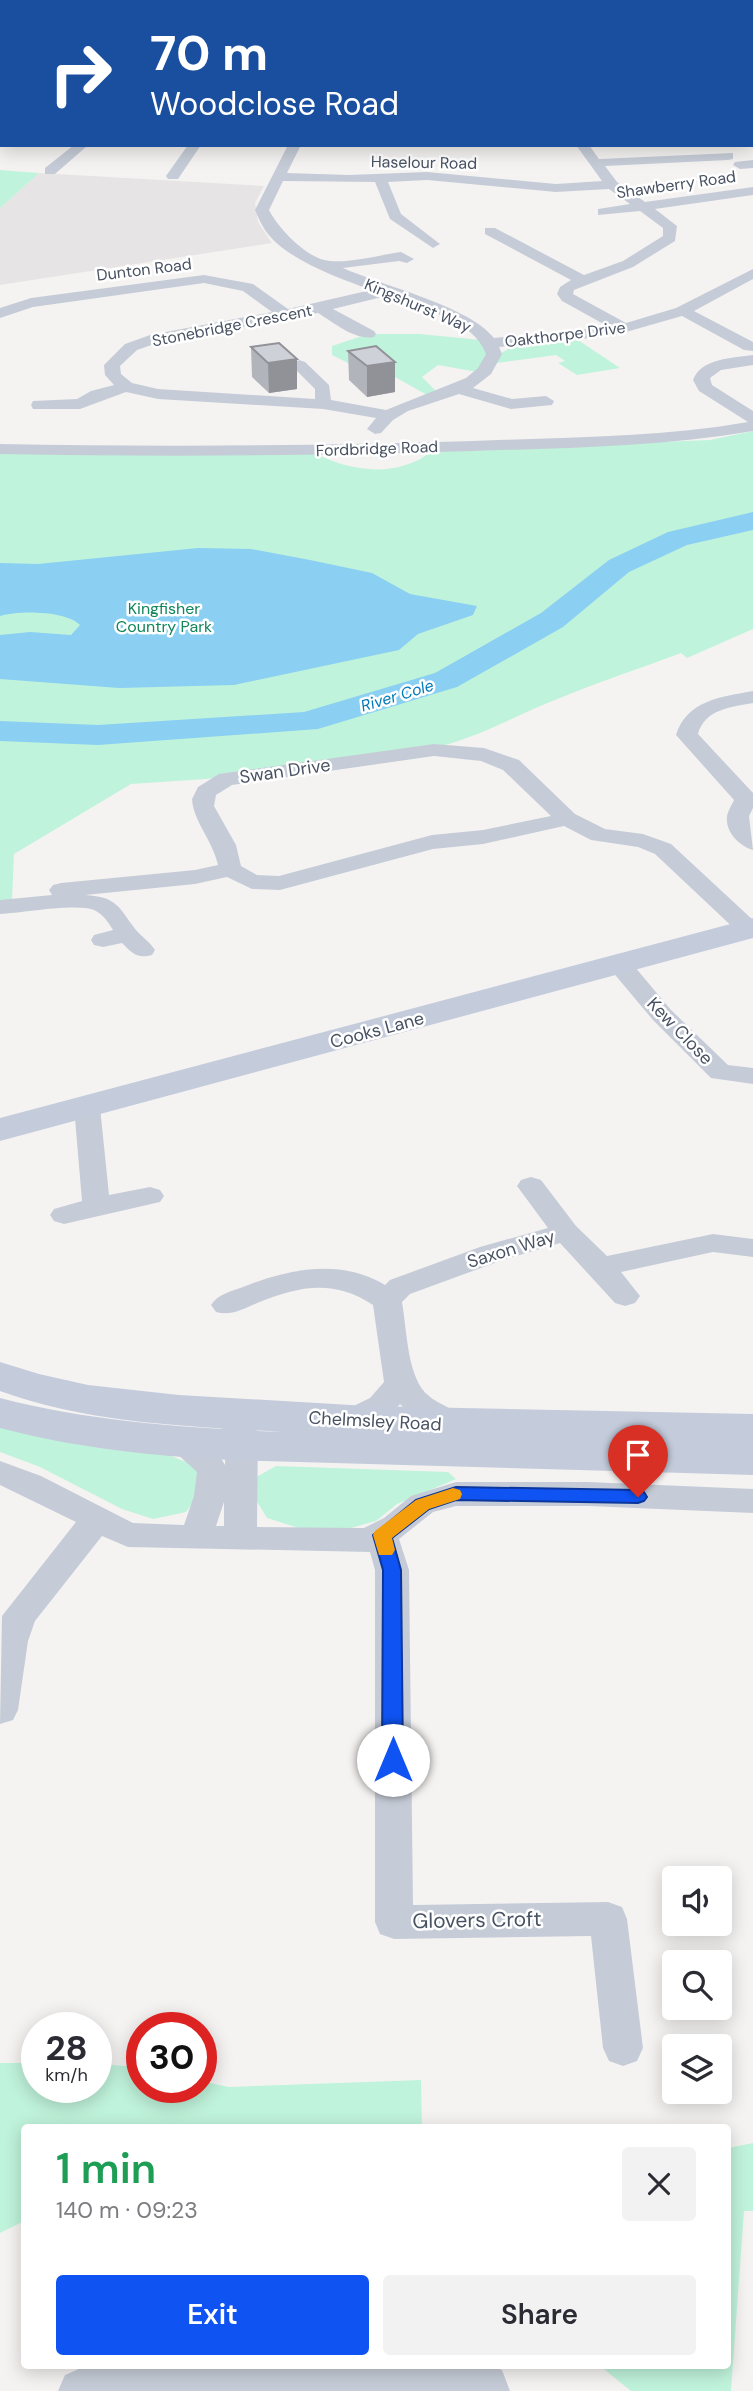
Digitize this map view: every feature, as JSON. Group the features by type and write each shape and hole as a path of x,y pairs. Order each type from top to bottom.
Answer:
{"street":[{"path":"34,170 55,172 80,147"},
{"path":"173,176 194,147"},
{"name":"Kingshurst Way","path":"294,147 262,210 267,223 293,250 472,326 491,344 494,355 491,365 483,373 458,389 400,408 387,415"},
{"path":"584,147 612,185 670,226 670,238 628,264 567,287 565,294 568,298 624,328"},
{"path":"596,163 724,151 749,168"},
{"name":"Haselour Road","path":"277,177 380,178 411,170 556,188 612,185"},
{"path":"380,178 395,216 433,244"},
{"name":"Shawberry Road","path":"603,212 753,191"},
{"path":"491,231 551,266 582,280"},
{"path":"329,267 401,256 407,259"},
{"name":"Oakthorpe Drive","path":"491,344 541,341 624,328 682,310 753,273"},
{"name":"Dunton Road","path":"0,313 31,303 205,279 248,287 285,314"},
{"name":"Stonebridge Crescent","path":"126,387 113,375 112,365 131,347 192,329 320,308 387,291"},
{"path":"320,308 368,334"},
{"path":"682,310 750,347"},
{"path":"750,347 716,366 702,376 701,380 705,388 753,418"},
{"path":"299,365 323,388 323,404"},
{"path":"39,405 80,404 97,395 126,387 191,398 323,404 387,415 374,431 374,449"},
{"path":"458,389 510,404 546,401"},
{"name":"Fordbridge Road","path":"0,449 189,452 412,448 620,440 753,426"},
{"path":"335,450 349,459 364,463 387,463 412,448"},
{"path":"753,696 712,705 698,713 688,726 687,735 747,789 746,799 738,816 741,832 753,843"},
{"name":"Swan Drive","path":"230,869 225,845 201,806 202,797 197,785 237,777 447,750 500,759 511,765 567,819 599,835 643,841 663,849 751,928"},
{"path":"61,890 195,877 230,869 253,882 280,883 432,842 483,837 567,819"},
{"path":"0,907 38,905 60,900 99,903 113,912 135,942 103,940"},
{"name":"Cooks Lane","path":"0,1130 751,928"},
{"name":"Kew Close","path":"620,965 662,1015 720,1072 753,1076"},
{"path":"87,1107 96,1206"},
{"path":"531,1186 566,1232"},
{"path":"64,1215 150,1196"},
{"name":"Saxon Way","path":"387,1300 400,1287 490,1254 566,1232 625,1296"},
{"path":"601,1267 713,1243 753,1248"},
{"path":"226,1305 304,1278 335,1279 360,1284 387,1300 400,1384 418,1404 454,1425"},
{"name":"Chelmsley Road","path":"0,1376 67,1395 116,1403 350,1421 753,1429"},
{"path":"350,1421 381,1406 400,1384"},
{"path":"116,1403 130,1412 234,1423 242,1432 240,1538"},
{"name":"Chelmsley Road","path":"0,1413 107,1436 186,1444 753,1459"},
{"path":"186,1444 206,1461 213,1473 208,1504 195,1538"},
{"path":"0,1472 66,1502 128,1535 195,1538 342,1542 368,1540 382,1535 422,1504 456,1494 588,1494 753,1501"},
{"path":"0,1710 11,1641 19,1616 96,1520"},
{"name":"Glovers Croft","path":"382,1535 392,1570 394,1922 608,1919 623,2048"},
{"path":"81,2391 487,2388"}],"shaded area":[{"path":"39,173 264,186 255,203 258,222 272,243 0,285 0,208"}],"green space":[{"path":"0,170 39,173 0,208"},
{"path":"368,334 420,334 491,343 483,373 438,365 422,377 436,391 427,395 395,377 356,367 332,355 332,346"},
{"path":"578,340 620,368 577,375 558,363 565,361 556,355 497,363 500,354 513,346"},
{"name":"Kingfisher Country Park","path":"753,431 753,629 687,658 681,653 445,745 206,779 131,784 14,854 12,900 0,902 0,452 316,454 345,465 390,469 419,460 432,451 710,440"},
{"path":"0,1426 168,1455 200,1467 203,1489 186,1512 153,1519 122,1509 40,1467 0,1452"},
{"path":"276,1466 448,1472 456,1479 397,1504 376,1521 347,1529 302,1529 267,1518 256,1500 251,1480"},
{"path":"0,2063 21,2063 21,2103 112,2103 112,2065 126,2066 126,2103 217,2103 217,2084 229,2087 421,2080 422,2124 21,2124 21,2222 0,2233"},
{"path":"753,2143 753,2211 744,2211 731,2391 631,2391 604,2369 731,2369 731,2147"}],"water":[{"path":"198,548 251,549 310,560 372,573 410,594 477,606 473,615 418,634 399,650 234,685 119,688 0,679 0,635 30,632 71,635 80,625 74,620 54,614 19,613 0,616 0,563 38,564"}],"building":[{"path":"279,343 297,359 268,363 251,347"},
{"path":"376,346 395,362 367,366 348,351"}],"waterway":[{"name":"River Cole","path":"0,731 98,735 306,722 446,680 552,620 619,566 678,538 753,521"}],"slow traffic":[{"path":"386,1550 382,1535 396,1527 422,1504 453,1494"}],"route":[{"path":"393,1760 392,1570 382,1535 396,1527 422,1504 456,1494 478,1492 638,1497"}]}
